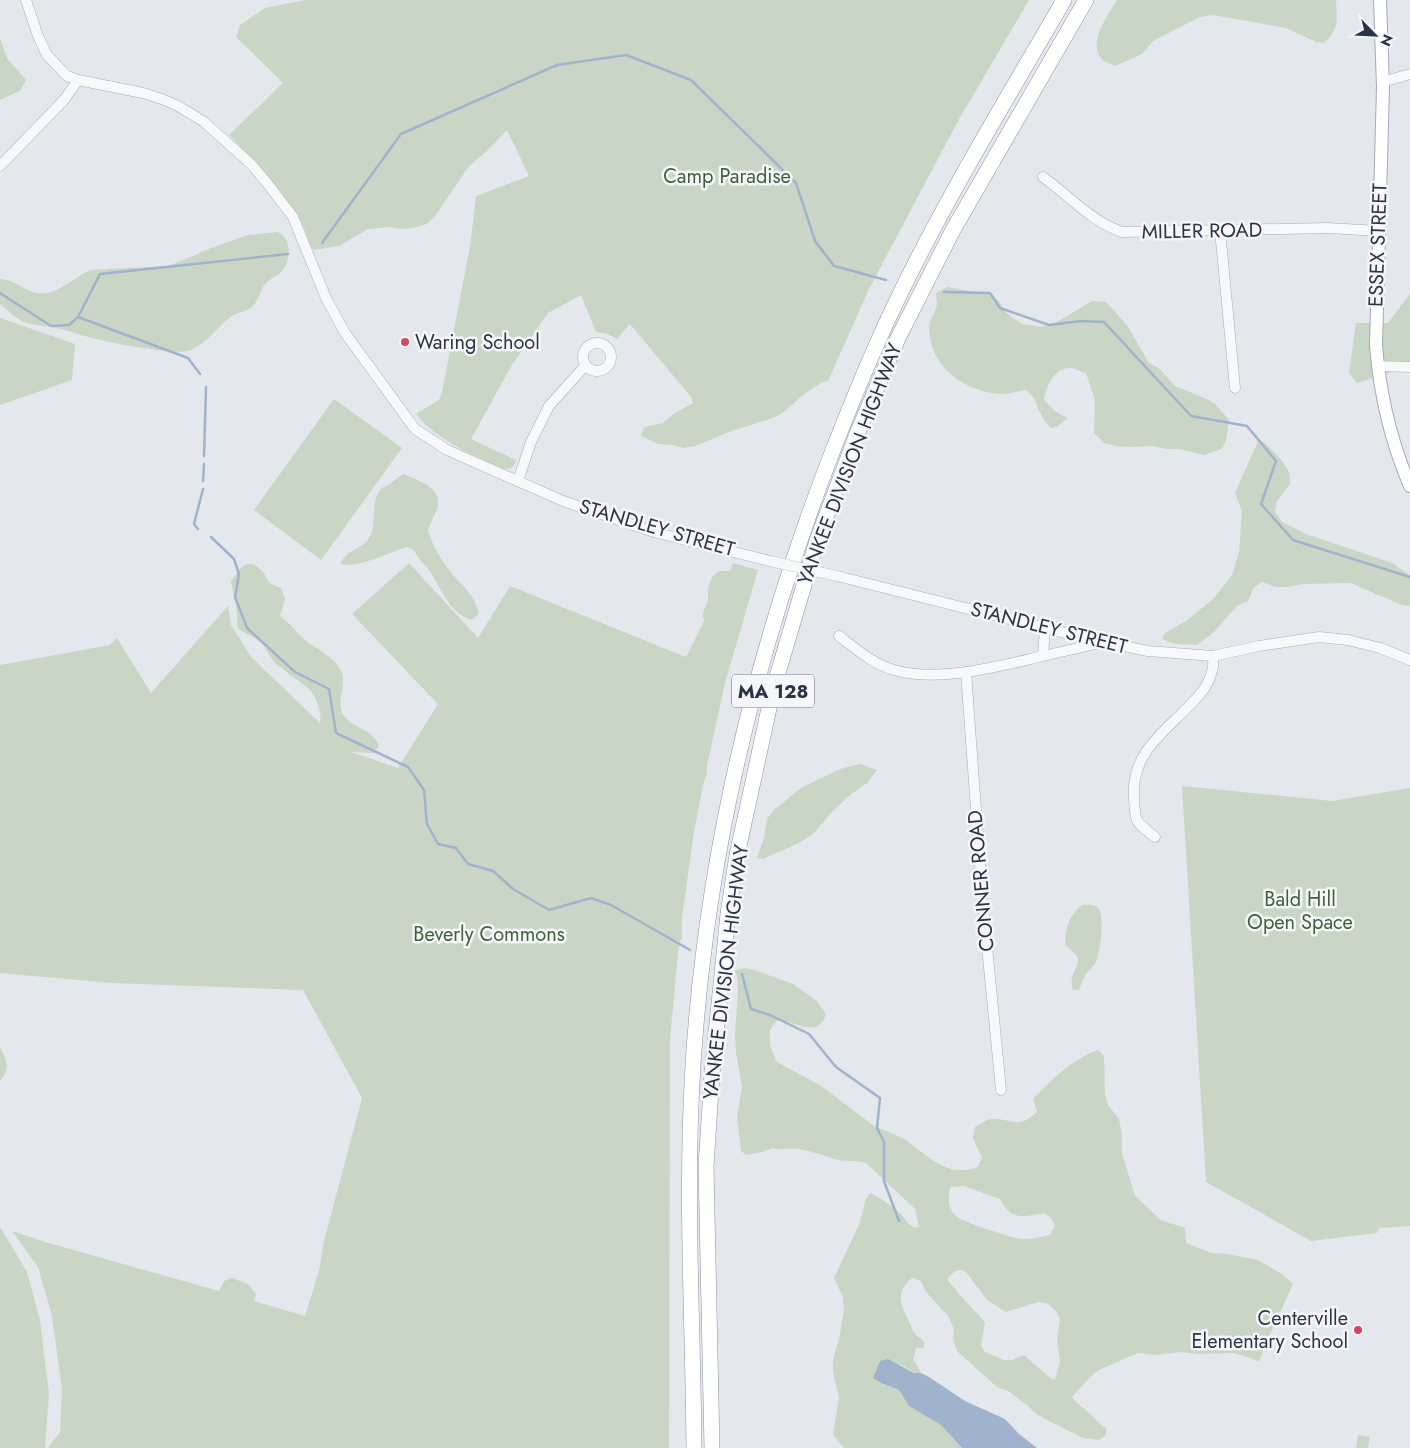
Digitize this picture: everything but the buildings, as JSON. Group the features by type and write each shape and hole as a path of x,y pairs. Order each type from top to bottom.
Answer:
{"highway":[{"name":"YANKEE DIVISION HIGHWAY","path":"694,1448 690,1228 693,1066 706,941 717,865 736,766 756,686 802,532 872,354 932,230 1064,0"},
{"name":"YANKEE DIVISION HIGHWAY","path":"712,1448 706,1166 712,1074 727,923 737,855 773,690 817,541 857,434 898,338 917,298 958,222 1086,0"}],"main road":[{"name":"ESSEX STREET","path":"1380,0 1382,82 1376,329 1378,366 1386,412 1404,473 1410,486"}],"street":[{"path":"0,166 64,100 78,80 67,76 47,55 38,36 26,0"},
{"path":"1382,82 1410,74"},
{"name":"STANDLEY STREET","path":"78,80 123,88 162,99 203,121 221,136 268,182 293,217 334,316 415,429 447,450 563,501 646,529 770,561 1148,652 1213,656 1319,637 1348,640 1380,648 1410,660"},
{"name":"MILLER ROAD","path":"1044,177 1101,222 1122,232 1328,228 1378,231"},
{"path":"1220,230 1235,388"},
{"path":"518,481 531,442 549,406 585,366"},
{"path":"1378,366 1410,366"},
{"path":"1043,656 1045,628"},
{"path":"839,636 867,658 894,670 935,675 966,672 1102,642"},
{"path":"1155,837 1140,825 1135,816 1134,776 1139,761 1147,750 1199,696 1208,684 1213,670 1213,656"},
{"name":"CONNER ROAD","path":"966,672 984,915 1001,1090"}],"green space":[{"name":"Camp Paradise","path":"305,0 1029,0 958,121 869,289 828,381 821,383 803,395 784,412 773,418 732,431 695,446 683,448 658,444 641,436 644,427 663,423 675,413 693,403 691,397 630,324 617,339 608,334 596,332 581,295 548,313 512,365 471,439 516,460 513,467 508,469 501,468 455,446 434,432 416,414 439,400 442,393 470,246 476,196 529,176 507,130 486,152 469,166 435,216 427,224 412,228 368,229 339,246 314,250 309,246 307,234 290,204 229,135 283,83 236,37 240,25 265,8"},
{"path":"1117,0 1336,0 1337,18 1333,33 1324,43 1316,42 1286,28 1213,15 1200,17 1153,41 1142,54 1115,66 1104,61 1099,54 1097,39 1104,22"},
{"path":"0,38 7,58 26,80 21,90 0,100"},
{"path":"277,232 285,238 289,248 288,260 283,270 265,284 252,307 226,320 200,345 187,351 172,352 133,346 24,322 0,304 0,279 13,282 33,292 49,293 63,287 90,270 169,266 248,235"},
{"path":"948,287 991,295 999,301 1006,313 1022,324 1041,327 1057,322 1092,301 1106,302 1127,325 1149,363 1159,368 1175,386 1215,404 1229,420 1226,441 1222,449 1204,455 1178,449 1152,446 1116,446 1104,443 1094,433 1095,400 1086,373 1073,368 1065,369 1056,374 1047,389 1044,399 1054,410 1068,418 1058,426 1051,428 1043,418 1034,399 1026,390 1009,394 989,393 964,383 944,367 936,356 931,344 929,326 937,304 936,293"},
{"path":"1410,294 1410,366 1357,383 1349,373 1356,323 1388,323"},
{"path":"0,318 75,344 72,380 0,405"},
{"path":"334,399 402,448 321,560 254,510"},
{"path":"1259,439 1276,454 1289,472 1290,484 1277,501 1275,512 1282,522 1306,534 1392,563 1410,575 1410,606 1402,605 1350,583 1303,584 1275,587 1262,582 1254,587 1248,601 1237,606 1214,632 1197,645 1174,643 1162,638 1165,633 1186,621 1213,599 1232,575 1239,552 1242,511 1235,493"},
{"path":"404,474 427,485 436,493 438,504 428,531 443,562 474,600 479,614 472,620 458,613 452,607 414,550 407,547 364,562 347,565 341,564 346,556 369,538 373,526 375,501 381,489"},
{"name":"Beverly Commons","path":"409,563 478,638 510,586 686,657 704,621 703,613 708,600 708,588 712,577 719,571 730,571 733,563 758,570 725,683 707,766 694,832 682,918 682,938 679,944 670,1040 669,1448 48,1448 60,1432 62,1390 52,1316 38,1267 12,1231 219,1291 224,1281 232,1278 248,1284 256,1294 254,1301 305,1316 319,1271 324,1241 362,1098 303,990 112,983 0,973 0,665 110,645 117,638 151,693 228,606 231,625 251,657 320,723 319,708 309,689 275,663 265,647 258,641 238,629 236,605 231,582 243,566 251,564 262,571 270,583 281,588 285,599 280,616 305,640 331,658 339,667 343,678 342,712 349,721 368,732 379,746 373,753 351,752 398,768 438,704 352,614"},
{"path":"860,764 877,770 867,783 850,795 831,813 812,835 763,859 757,858 764,838 767,819 775,809 801,788 840,769"},
{"name":"Bald Hill Open Space","path":"1182,786 1332,801 1410,788 1410,1226 1379,1228 1377,1233 1311,1241 1206,1182"},
{"path":"1082,905 1094,905 1097,907 1100,911 1102,926 1099,952 1095,964 1086,974 1079,990 1073,990 1072,980 1078,959 1065,944 1065,938 1071,917"},
{"path":"744,968 754,970 793,984 817,1001 826,1014 822,1022 811,1028 776,1021 770,1030 770,1045 776,1061 820,1085 874,1126 903,1138 932,1160 954,1170 967,1170 978,1167 982,1158 973,1138 975,1127 990,1119 1016,1122 1025,1121 1037,1112 1033,1099 1039,1092 1072,1064 1098,1050 1104,1056 1105,1094 1108,1105 1119,1119 1122,1135 1122,1153 1135,1196 1161,1220 1185,1228 1186,1243 1212,1253 1258,1260 1282,1274 1293,1284 1259,1362 1234,1353 1198,1354 1182,1352 1155,1355 1138,1353 1099,1370 1072,1397 1106,1428 1106,1435 1099,1440 1083,1438 1047,1420 1008,1391 997,1387 957,1351 953,1339 954,1329 948,1316 926,1292 921,1281 912,1278 903,1289 901,1298 903,1309 914,1332 925,1343 923,1348 916,1348 913,1360 921,1373 915,1373 900,1364 881,1383 899,1390 901,1395 941,1425 962,1448 844,1448 833,1435 839,1397 833,1372 833,1359 844,1310 843,1297 834,1278 859,1225 866,1199 870,1193 895,1209 915,1228 919,1227 915,1209 866,1163 838,1160 796,1149 773,1148 746,1155 741,1151 737,1117 742,1087 736,1053 735,1035 738,991 735,971","holes":["964,1186 1000,1199 1006,1208 1017,1216 1044,1214 1052,1220 1055,1226 1050,1235 1023,1239 999,1233 961,1219 951,1210 949,1194 951,1187","961,1270 966,1272 987,1300 1006,1312 1039,1302 1048,1304 1057,1312 1060,1320 1057,1340 1060,1361 1055,1380 1024,1355 1012,1360 1003,1360 984,1351 981,1345 985,1322 947,1279 955,1271"]},
{"path":"0,1047 7,1068 0,1081"},
{"path":"0,1227 27,1272 40,1320 49,1394 45,1448 0,1448"},
{"path":"1358,1435 1370,1437 1368,1448 1356,1448"}],"water":[{"path":"888,1359 914,1373 921,1373 929,1377 965,1401 1005,1419 1019,1434 1037,1448 962,1448 941,1425 909,1406 899,1390 873,1378 880,1361"}],"waterway":[{"path":"322,243 401,134 557,65 626,55 691,80 796,183 815,241 834,266 886,280"},
{"path":"0,293 51,326 69,325 78,317 100,274 288,254"},
{"path":"944,292 990,293 1000,308 1049,325 1081,321 1104,322 1191,416 1247,426 1276,461 1261,504 1293,540 1410,577"},
{"path":"78,317 188,358 200,374"},
{"path":"204,456 206,387"},
{"path":"203,481 204,464"},
{"path":"198,529 194,524 203,489"},
{"path":"211,537 234,559 239,574 235,597 247,628 295,672 329,689 336,733 408,767 424,790 427,824 438,844 456,848 468,864 493,871 513,889 549,910 591,898 611,905 690,950"},
{"path":"742,974 751,1009 770,1015 809,1034 836,1067 880,1098 877,1128 884,1142 884,1181 899,1221"}],"place":[{"name":"Waring School","path":"405,342"},
{"name":"Centerville Elementary School","path":"1358,1330"}]}
